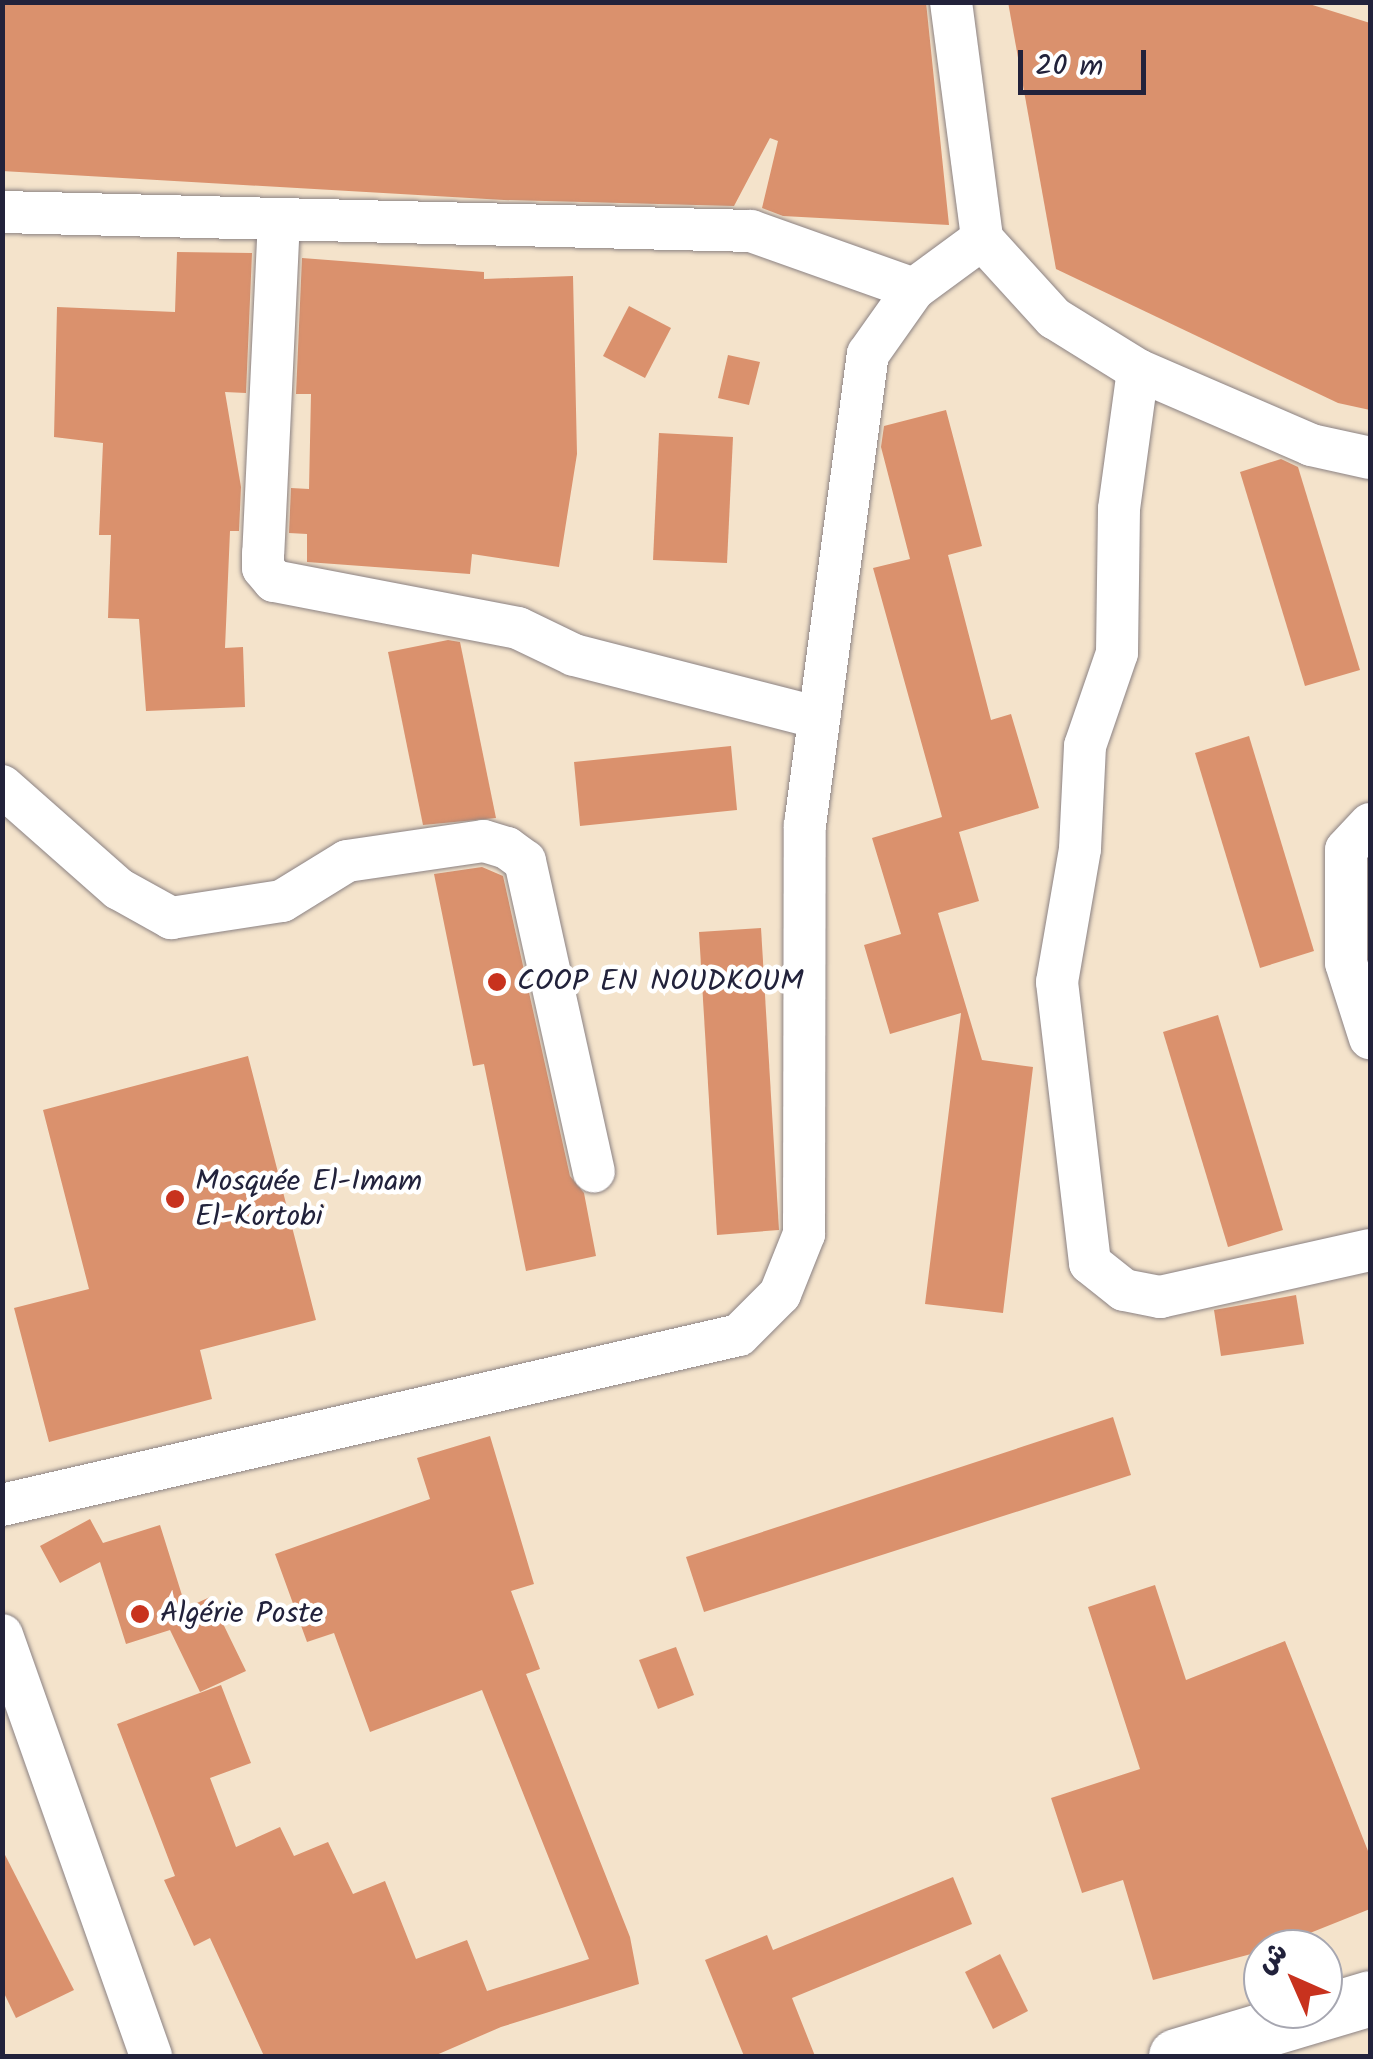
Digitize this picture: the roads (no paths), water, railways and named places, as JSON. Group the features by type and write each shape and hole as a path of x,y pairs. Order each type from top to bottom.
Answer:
{"main road":[{"path":"1176,2056 1370,1998"}],"street":[{"path":"951,2 982,239 1054,318 1138,370 1311,444 1370,458"},
{"path":"2,212 752,231 914,290"},
{"path":"279,219 263,568 274,581 518,628 574,655 818,718"},
{"path":"2,1505 739,1335 780,1294 804,1234 805,826 868,354 914,290 982,239"},
{"path":"1138,370 1119,509 1117,653 1086,746 1080,849 1057,982 1090,1263 1124,1290 1160,1297 1370,1250"},
{"path":"2,786 119,889 171,918 282,901 347,861 484,840 507,848 524,861 594,1171"},
{"path":"1370,824 1346,850 1346,963 1370,1038"},
{"path":"2,1635 151,2056"}],"place":[{"name":"COOP EN NOUDKOUM","path":"497,982"},
{"name":"Mosquée El-Imam El-Kortobi","path":"175,1199"},
{"name":"Algérie Poste","path":"140,1614"}]}
